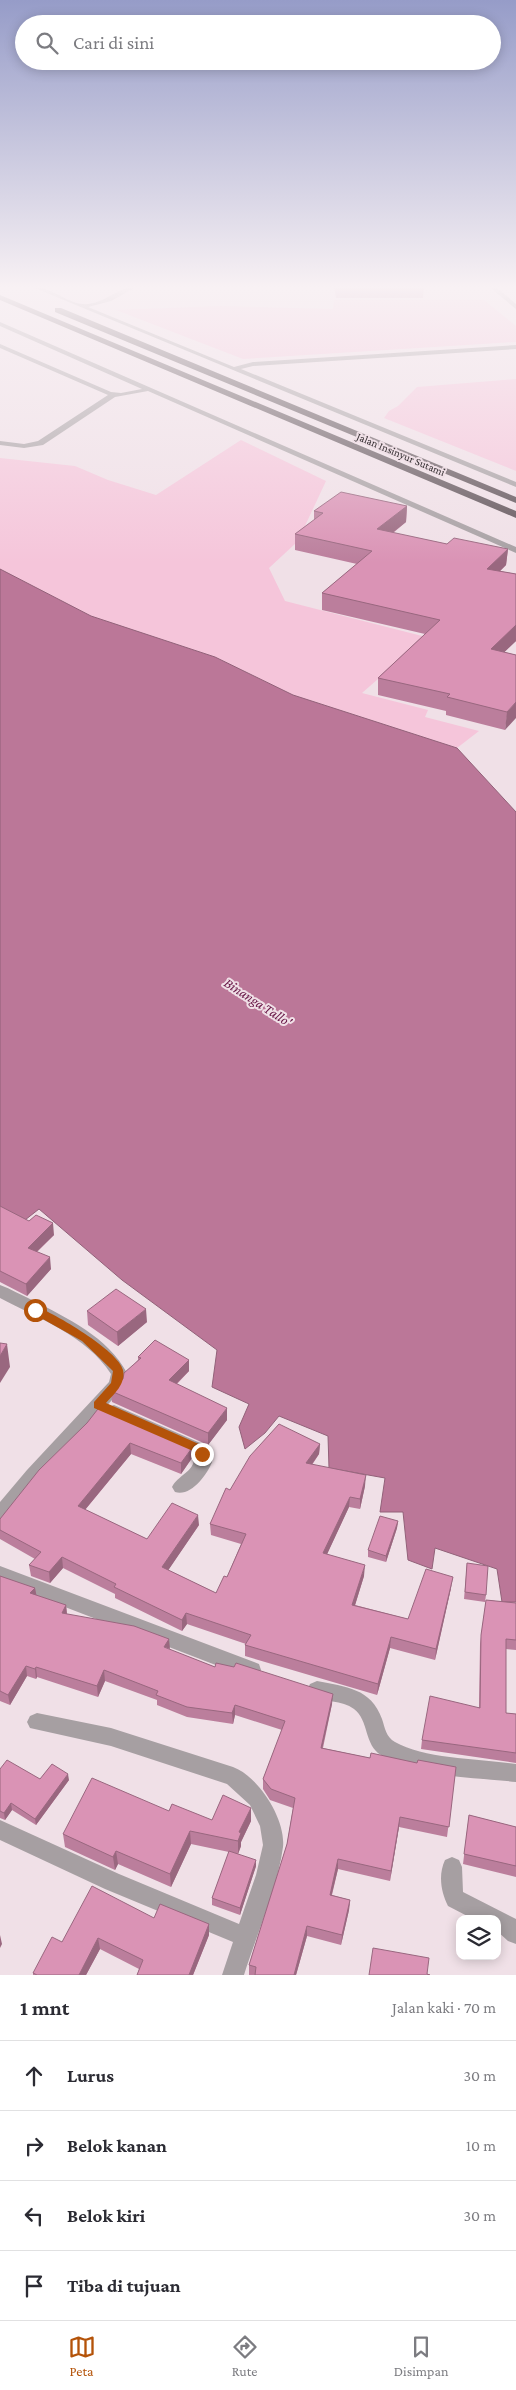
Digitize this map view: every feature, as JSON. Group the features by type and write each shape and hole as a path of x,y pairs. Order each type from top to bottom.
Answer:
{"highway":[{"name":"Jalan Insinyur Sutami","path":"192,378 516,515"},
{"name":"Jalan Insinyur Sutami","path":"223,378 516,500"}],"street":[{"path":"74,378 113,395"},
{"path":"124,378 516,550"},
{"path":"256,378 516,485"},
{"path":"0,443 24,446 40,443 113,395 149,389"},
{"path":"0,1291 86,1338 111,1361 118,1370 119,1378 98,1405 33,1475 0,1515"},
{"path":"98,1405 201,1451 204,1458 203,1464 181,1487"},
{"path":"0,1574 191,1648 268,1675"},
{"path":"302,1686 353,1698 364,1704 373,1718 379,1740 386,1747 396,1752 423,1760 516,1773"},
{"path":"37,1722 111,1737 214,1770 232,1776 252,1792 270,1825 273,1845 233,1975"},
{"path":"0,1830 112,1882 246,1937"},
{"path":"452,1867 452,1890 455,1899 489,1915"},
{"path":"501,1921 516,1934"}],"shaded area":[{"path":"516,379 516,471 384,418 389,411 398,406 417,387"},
{"path":"241,440 326,481 304,528 310,530 269,568 285,601 426,637 362,693 428,710 425,717 479,731 457,748 293,695 215,657 91,616 0,569 0,458 75,466 108,480 156,495"}],"water":[{"name":"Binanga Tallo'","path":"0,569 91,616 215,657 293,695 457,748 516,812 516,1602 502,1602 497,1569 435,1548 432,1569 408,1560 403,1512 380,1512 385,1478 329,1468 328,1436 279,1416 265,1433 245,1449 239,1427 249,1404 212,1387 217,1350 122,1280 39,1209 25,1220 0,1208"}],"building":[{"path":"341,492 407,506 377,529 447,544 454,538 508,549 487,569 516,574 516,625 491,649 516,655 516,702 507,712 447,697 450,694 378,678 440,620 322,593 372,551 295,534 323,513 314,511"},
{"path":"0,1206 29,1221 36,1215 53,1223 28,1248 50,1257 26,1284 0,1271"},
{"path":"116,1289 146,1309 117,1332 87,1311"},
{"path":"155,1340 189,1360 169,1380 227,1408 208,1433 111,1391 123,1379 124,1373 141,1358 138,1357"},
{"path":"0,1343 7,1344 0,1356"},
{"path":"101,1405 192,1448 181,1463 130,1443 78,1506 147,1539 172,1503 198,1515 162,1567 216,1593 224,1576 227,1577 246,1534 210,1524 226,1488 230,1490 250,1456 279,1424 320,1444 306,1463 366,1475 360,1499 350,1497 323,1553 365,1565 352,1605 408,1619 426,1569 453,1577 436,1649 391,1637 378,1684 245,1645 251,1635 186,1613 182,1620 114,1587 116,1584 62,1557 49,1572 29,1565 41,1552 0,1530 0,1519 39,1470 87,1423"},
{"path":"380,1516 398,1521 386,1556 368,1550"},
{"path":"467,1563 488,1566 486,1595 465,1592"},
{"path":"0,1576 35,1588 30,1593 66,1605 62,1613 134,1626 169,1639 164,1647 215,1667 216,1663 234,1667 236,1663 333,1694 321,1748 370,1758 371,1753 417,1763 418,1760 456,1767 449,1827 400,1817 391,1871 338,1859 330,1895 350,1900 342,1935 307,1926 294,1975 255,1975 256,1967 249,1965 287,1844 295,1798 271,1789 263,1779 285,1721 235,1705 232,1713 187,1707 156,1695 158,1691 104,1670 97,1686 36,1667 35,1669 26,1666 8,1695 0,1691"},
{"path":"486,1600 516,1603 516,1640 506,1639 506,1713 516,1714 516,1753 422,1740 430,1696 480,1708 481,1635"},
{"path":"7,1760 40,1779 52,1764 68,1774 35,1819 11,1803 4,1813 0,1811 0,1769"},
{"path":"92,1778 169,1811 172,1804 212,1820 223,1795 251,1808 239,1832 241,1833 238,1841 190,1831 170,1874 116,1851 113,1857 63,1834"},
{"path":"469,1815 516,1827 516,1866 464,1854"},
{"path":"229,1851 256,1860 240,1908 212,1898"},
{"path":"92,1886 154,1918 160,1904 209,1924 189,1975 137,1975 143,1960 98,1938 79,1975 37,1975 33,1973 52,1937 62,1942"},
{"path":"373,1948 429,1958 427,1974 430,1975 369,1975"}],"route":[{"path":"35,1310 86,1338 118,1370 119,1378 116,1384 98,1405 197,1448 202,1454"}]}
